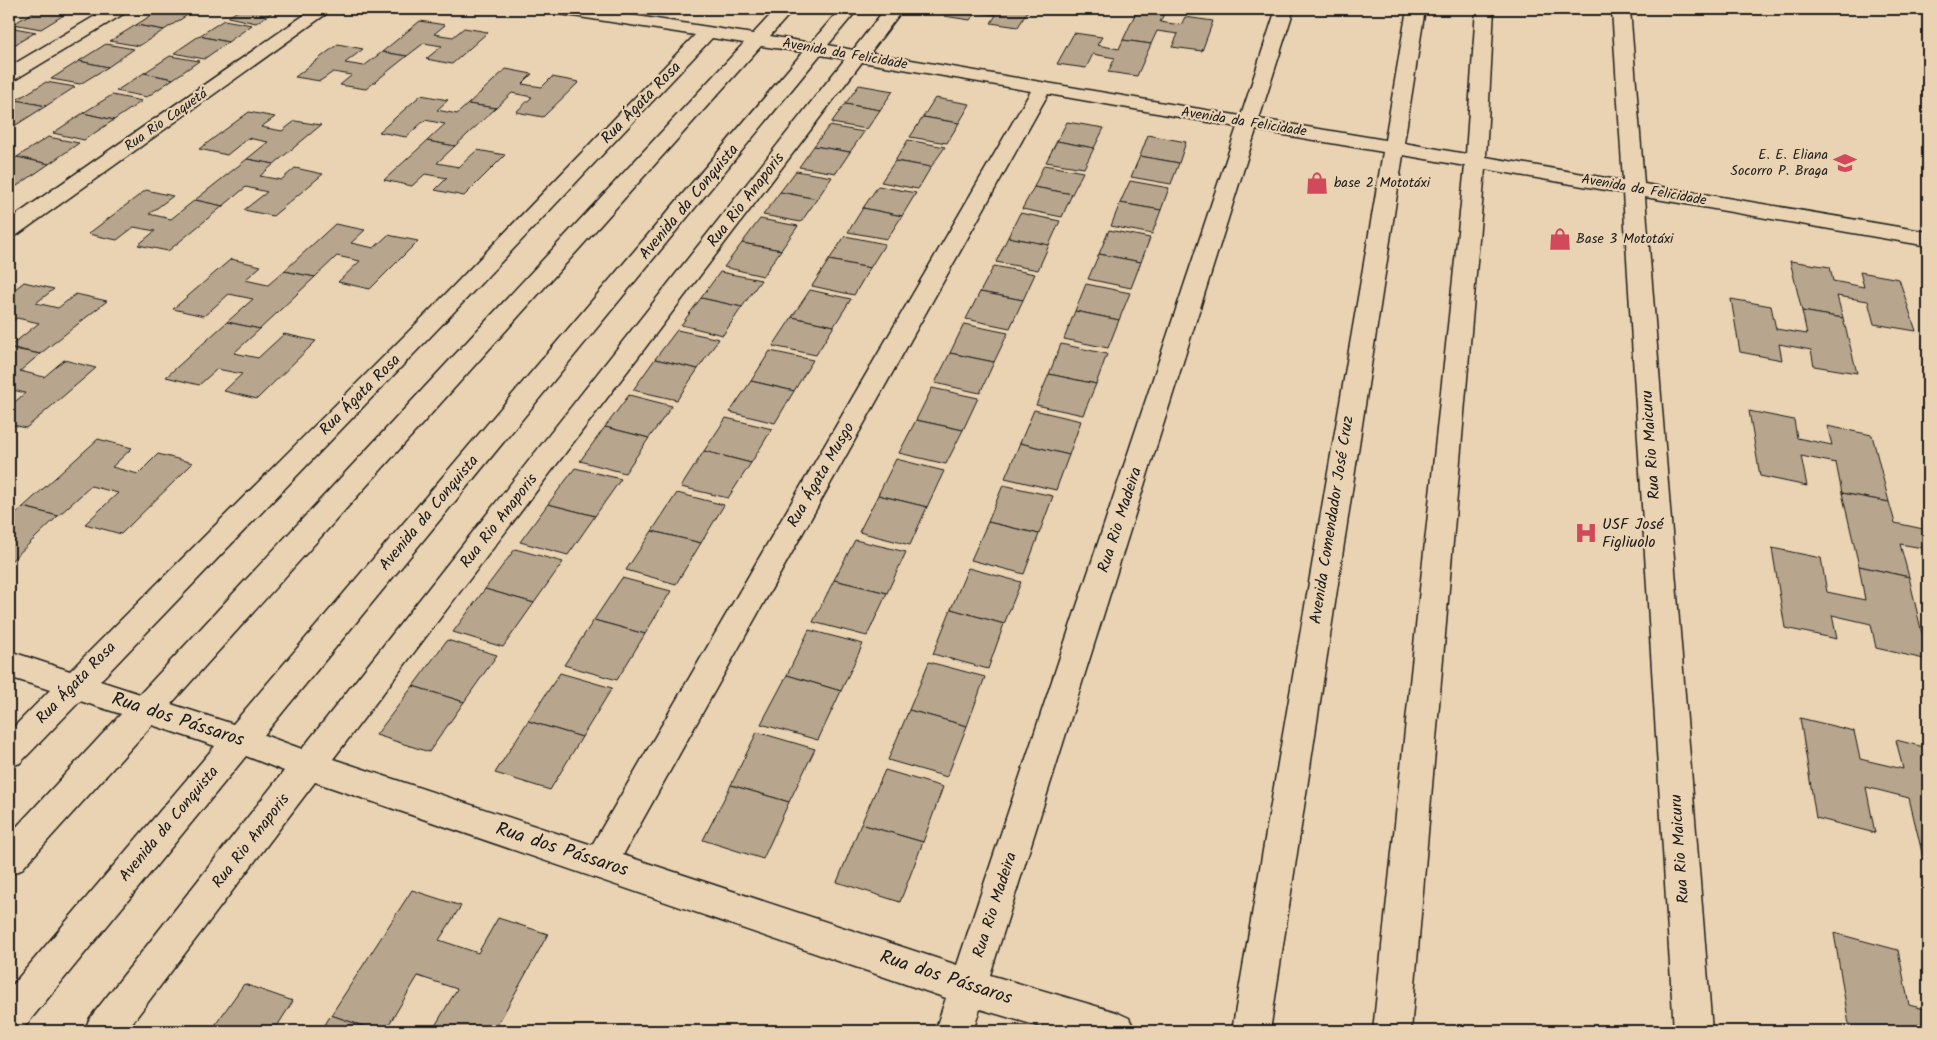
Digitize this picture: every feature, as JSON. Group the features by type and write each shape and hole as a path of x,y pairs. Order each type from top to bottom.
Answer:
{"street":[{"path":"9,76 119,9"},
{"name":"Rua Rio Caquetá","path":"9,230 324,9"},
{"name":"Avenida da Felicidade","path":"560,9 857,56 1476,160 1633,189 1928,239"},
{"path":"9,859 785,9"},
{"name":"Avenida da Conquista","path":"9,1017 817,50 848,9"},
{"name":"Rua Rio Anaporis","path":"103,1031 310,766 894,9"},
{"name":"Rua Rio Madeira","path":"954,1031 1285,9"},
{"name":"Avenida Comendador José Cruz","path":"1251,1031 1392,146 1416,9"},
{"path":"1392,1031 1476,160 1485,9"},
{"name":"Rua Rio Maicuru","path":"1621,9 1693,1031"},
{"name":"Rua Ágata Rosa","path":"9,753 444,309 708,32"},
{"name":"Rua Ágata Musgo","path":"601,862 1042,88"},
{"name":"Rua dos Pássaros","path":"9,664 240,740 310,766 601,862 969,987 1116,1031"}],"building":[{"path":"39,9 67,13 41,29 13,24"},
{"path":"44,9 75,9 67,13"},
{"path":"161,9 189,14 164,30 136,25"},
{"path":"241,9 277,9 256,23 228,17"},
{"path":"949,9 1029,9 1018,27 991,23 996,15 976,12 970,20 944,16"},
{"path":"1137,10 1164,14 1160,22 1181,25 1185,17 1213,21 1202,51 1172,47 1178,34 1157,31 1151,44 1123,40"},
{"path":"224,20 252,25 228,42 199,36"},
{"path":"420,21 445,25 434,34 453,37 464,28 488,32 452,64 426,59 442,46 424,43 407,56 382,52"},
{"path":"136,25 164,30 139,46 110,41"},
{"path":"9,27 36,32 9,48"},
{"path":"1074,33 1102,37 1097,45 1119,49 1123,40 1151,44 1137,76 1108,72 1115,58 1093,54 1086,68 1057,64"},
{"path":"199,36 228,42 204,59 174,53"},
{"path":"106,44 134,49 108,67 79,61"},
{"path":"338,44 363,49 345,63 364,66 382,52 407,56 366,89 340,85 352,75 333,72 320,81 295,77"},
{"path":"170,56 199,61 173,79 144,73"},
{"path":"79,61 108,67 80,84 51,79"},
{"path":"506,69 532,74 522,84 542,87 552,77 579,82 543,117 516,112 532,97 512,93 496,108 468,104"},
{"path":"144,73 173,79 147,97 116,91"},
{"path":"46,82 75,87 46,106 16,100"},
{"path":"859,85 893,91 880,110 845,104"},
{"path":"112,95 142,101 114,120 83,113"},
{"path":"421,95 448,100 437,110 457,114 468,104 496,108 455,146 427,141 445,124 425,120 406,137 379,132"},
{"path":"935,98 970,104 959,123 923,117"},
{"path":"16,100 46,106 16,125 9,124 9,105"},
{"path":"845,104 880,110 867,129 831,123"},
{"path":"249,112 275,117 261,127 282,131 295,121 321,125 274,164 247,159 268,142 248,138 227,155 199,149"},
{"path":"83,113 114,120 84,140 53,133"},
{"path":"923,117 959,123 947,143 910,137"},
{"path":"1067,122 1104,128 1094,148 1057,141"},
{"path":"829,126 864,132 850,152 814,146"},
{"path":"1148,135 1186,142 1179,163 1140,156"},
{"path":"48,137 79,143 49,164 17,157"},
{"path":"908,140 945,147 931,167 895,161"},
{"path":"427,141 455,146 437,163 459,167 477,150 505,155 464,196 435,190 447,178 425,174 412,186 384,180"},
{"path":"1057,141 1094,148 1084,168 1046,162"},
{"path":"814,146 850,152 836,173 799,167"},
{"path":"1140,156 1179,163 1171,184 1131,177"},
{"path":"17,157 49,164 17,186 9,184 9,163"},
{"path":"247,159 274,164 260,176 281,180 295,168 323,174 273,216 244,210 267,192 246,187 223,206 195,200"},
{"path":"895,161 931,167 918,189 881,182"},
{"path":"1044,165 1083,172 1072,194 1034,187"},
{"path":"796,171 832,177 817,199 780,192"},
{"path":"1130,181 1169,188 1161,210 1120,203"},
{"path":"878,186 916,193 902,216 863,208"},
{"path":"1034,187 1072,194 1062,217 1022,209"},
{"path":"146,190 173,196 149,214 171,219 195,200 223,206 168,251 138,245 155,231 134,227 117,240 88,234"},
{"path":"780,192 817,199 801,222 763,215"},
{"path":"1120,203 1161,210 1152,234 1111,226"},
{"path":"863,208 902,216 887,239 848,232"},
{"path":"1020,213 1060,221 1049,245 1008,237"},
{"path":"760,219 798,226 781,250 742,243"},
{"path":"335,224 365,230 351,243 374,248 388,235 418,241 370,289 338,282 360,261 337,256 315,277 284,271"},
{"path":"1109,230 1150,238 1141,262 1099,254"},
{"path":"845,236 885,244 870,268 829,260"},
{"path":"1008,237 1049,245 1038,270 996,262"},
{"path":"742,243 781,250 763,276 724,267"},
{"path":"1099,254 1141,262 1131,288 1088,279"},
{"path":"231,259 261,266 245,280 268,285 284,271 315,277 260,329 227,322 253,299 229,294 204,316 173,309"},
{"path":"829,260 870,268 854,295 812,286"},
{"path":"1790,261 1830,267 1833,281 1864,287 1860,272 1899,279 1916,331 1874,324 1868,301 1837,296 1843,318 1802,311"},
{"path":"994,266 1035,274 1023,300 980,292"},
{"path":"720,272 761,280 742,307 701,298"},
{"path":"24,282 54,289 36,303 58,308 76,294 107,301 40,354 9,347 39,323 17,318 9,324 9,294"},
{"path":"1086,284 1130,293 1119,320 1075,311"},
{"path":"810,290 851,299 834,326 792,317"},
{"path":"980,292 1023,300 1010,328 966,319"},
{"path":"701,298 742,307 723,335 681,325"},
{"path":"1731,299 1771,306 1776,329 1807,334 1802,311 1843,318 1857,373 1814,366 1811,350 1779,344 1782,360 1740,352"},
{"path":"1075,311 1119,320 1108,348 1064,339"},
{"path":"792,317 834,326 816,355 773,346"},
{"path":"227,322 260,329 234,353 258,358 284,334 316,341 257,399 224,391 242,374 217,369 199,385 166,377"},
{"path":"964,324 1008,333 994,362 950,353"},
{"path":"677,330 719,339 698,369 655,359"},
{"path":"1061,344 1107,354 1096,384 1049,374"},
{"path":"9,348 40,354 20,371 44,377 64,360 96,368 26,428 9,424 9,407 25,393 9,389"},
{"path":"770,351 813,360 794,391 751,381"},
{"path":"950,353 994,362 980,393 935,383"},
{"path":"655,359 698,369 677,400 633,390"},
{"path":"1049,374 1096,384 1083,415 1036,405"},
{"path":"751,381 794,391 775,423 730,412"},
{"path":"932,388 978,398 963,430 916,420"},
{"path":"629,395 672,406 649,438 605,427"},
{"path":"1034,410 1081,421 1069,455 1020,443"},
{"path":"1749,411 1794,420 1797,438 1832,445 1827,426 1872,435 1889,502 1842,493 1836,463 1801,456 1807,486 1760,476"},
{"path":"726,418 772,429 751,463 704,451"},
{"path":"916,420 963,430 946,464 899,453"},
{"path":"605,427 649,438 625,473 580,461"},
{"path":"98,439 132,448 112,467 138,474 158,454 193,463 121,534 85,524 118,493 91,486 58,516 23,507"},
{"path":"1020,443 1069,455 1056,490 1005,478"},
{"path":"704,451 751,463 728,498 681,487"},
{"path":"896,459 944,471 927,507 878,495"},
{"path":"575,468 621,479 595,516 548,504"},
{"path":"1003,485 1053,496 1039,534 988,522"},
{"path":"677,493 724,505 701,543 652,531"},
{"path":"1842,493 1889,502 1895,523 1928,530 1928,549 1900,544 1909,577 1859,566"},
{"path":"878,495 927,507 910,545 859,532"},
{"path":"548,504 595,516 568,555 520,542"},
{"path":"23,507 58,516 9,563 9,520"},
{"path":"988,522 1039,534 1024,574 971,560"},
{"path":"652,531 701,543 676,584 626,570"},
{"path":"855,540 906,552 887,593 834,580"},
{"path":"1772,548 1821,558 1827,592 1865,600 1859,566 1909,577 1928,660 1876,648 1871,624 1832,615 1837,639 1785,628"},
{"path":"515,549 563,562 534,603 485,589"},
{"path":"968,568 1021,582 1004,624 951,609"},
{"path":"622,578 671,591 645,634 594,620"},
{"path":"834,580 887,593 867,636 813,622"},
{"path":"485,589 534,603 503,647 453,632"},
{"path":"951,609 1004,624 988,669 933,654"},
{"path":"594,620 645,634 617,680 564,665"},
{"path":"809,630 863,644 841,691 787,675"},
{"path":"447,640 497,655 464,702 413,686"},
{"path":"929,662 985,677 967,726 909,710"},
{"path":"560,673 612,688 582,737 528,721"},
{"path":"787,675 841,691 818,740 761,724"},
{"path":"413,686 464,702 429,752 376,735"},
{"path":"909,710 967,726 947,777 888,760"},
{"path":"1800,718 1854,731 1860,759 1903,769 1896,740 1928,748 1928,846 1920,844 1909,798 1866,787 1875,833 1816,818"},
{"path":"528,721 582,737 550,790 495,773"},
{"path":"757,732 815,749 789,802 731,785"},
{"path":"885,770 943,787 923,842 861,824"},
{"path":"731,785 789,802 763,859 703,840"},
{"path":"861,824 923,842 900,902 837,882"},
{"path":"1920,844 1928,846 1928,883"},
{"path":"412,890 461,906 439,940 478,953 498,918 548,934 494,1031 432,1031 457,989 418,976 385,1031 377,1031 331,1015"},
{"path":"1834,933 1898,950 1909,1005 1928,1010 1928,1031 1850,1031"},
{"path":"244,984 293,1001 274,1031 211,1031"},
{"path":"331,1015 377,1031 321,1031"}],"place":[{"name":"E. E. Eliana Socorro P. Braga","path":"1845,163"},
{"name":"base 2 Mototáxi","path":"1317,183"},
{"name":"Base 3 Mototáxi","path":"1560,239"},
{"name":"USF José Figliuolo","path":"1586,533"}]}
